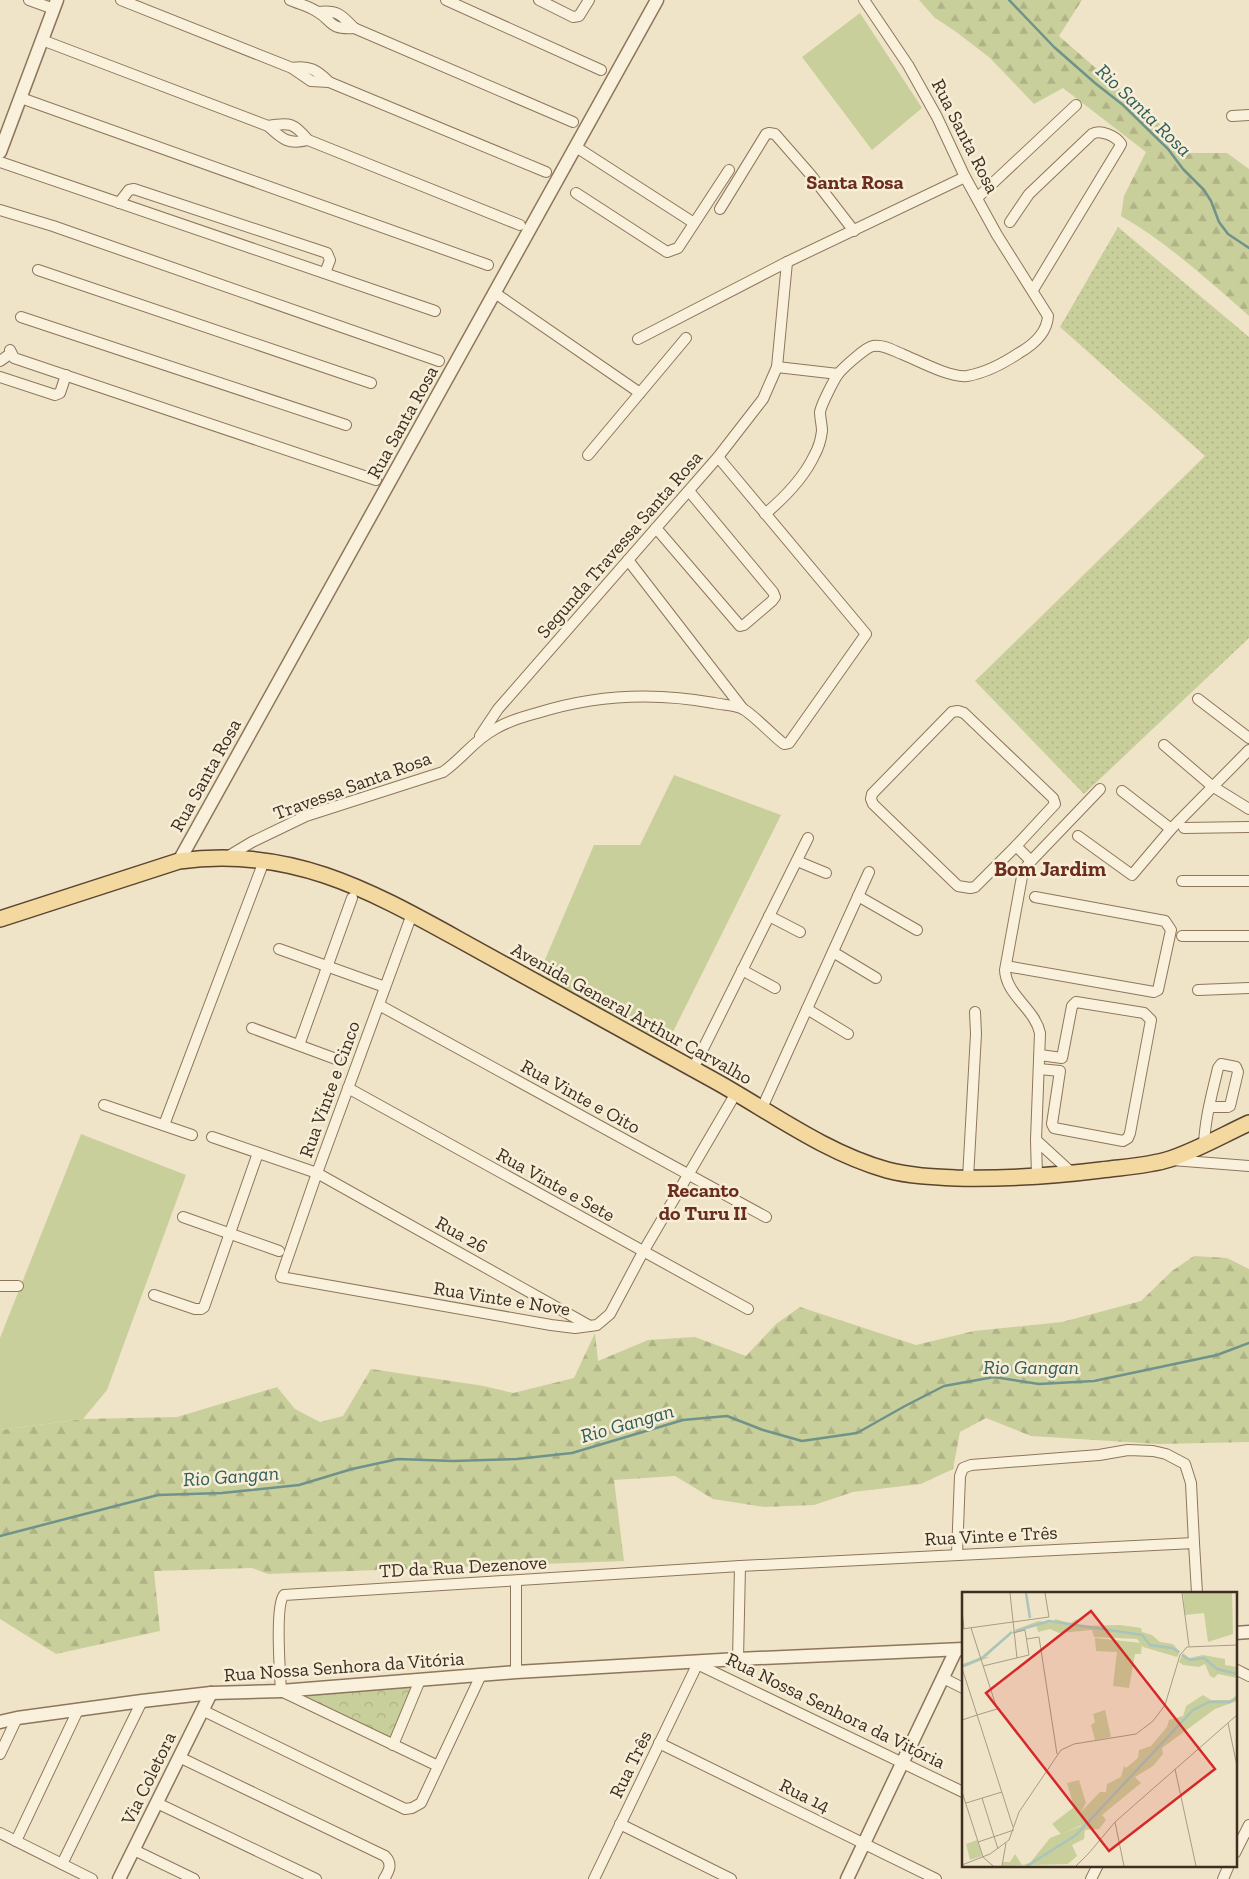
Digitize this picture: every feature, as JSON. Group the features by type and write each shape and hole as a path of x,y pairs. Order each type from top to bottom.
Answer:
{"main road":[{"name":"Avenida General Arthur Carvalho","path":"0,919 179,861 227,857 264,861 312,870 336,878 412,914 736,1093 818,1141 853,1158 884,1169 909,1175 1011,1179 1140,1166 1169,1160 1249,1123"}],"street":[{"path":"29,0 56,5 46,41 1,159 119,203 435,311"},
{"path":"121,0 292,68 308,67 316,70 329,82 546,172"},
{"path":"290,0 318,12 334,26 354,28 573,122"},
{"path":"446,0 601,70"},
{"path":"539,0 573,17 579,16 589,0"},
{"name":"Rua Santa Rosa","path":"179,861 307,639 657,0"},
{"name":"Rua Santa Rosa","path":"864,0 908,65 938,117 965,177 1033,290"},
{"path":"46,41 268,126 284,140 300,143 308,140"},
{"path":"23,99 488,265"},
{"path":"977,198 1076,105"},
{"path":"1232,116 1249,115"},
{"path":"268,126 289,124 296,126 308,140 520,225"},
{"path":"766,514 783,499 814,457 822,433 820,410 838,374 865,350 872,346 886,347 956,375 966,376 1008,361 1028,348 1045,329 1048,316 1033,290 1119,148 1120,142 1118,139 1099,132 1092,134 1035,188 1010,222"},
{"path":"720,209 768,133 775,134 810,174 854,231"},
{"path":"576,147 694,223"},
{"path":"576,192 667,252 678,248 729,170"},
{"path":"638,339 787,262 965,177"},
{"path":"119,203 128,190 134,189 327,253 330,260 325,273"},
{"path":"0,210 53,226 439,361"},
{"name":"Segunda Travessa Santa Rosa","path":"478,739 498,709 718,458 755,412 771,384 777,367 787,262"},
{"path":"43,271 371,383"},
{"path":"495,293 640,394"},
{"path":"26,319 346,425"},
{"path":"588,455 686,338"},
{"path":"0,361 10,352 14,358 376,480"},
{"path":"777,367 838,374"},
{"path":"0,377 55,395 60,392 66,376"},
{"path":"628,560 743,709 780,741 787,744 794,738 866,634 718,458"},
{"path":"656,528 740,626 744,625 772,601 775,597 773,592 688,491"},
{"name":"Travessa Santa Rosa","path":"227,857 252,842 306,816 442,772 458,762 478,739 510,721 564,706 611,698 664,697 743,709"},
{"path":"1198,699 1249,738"},
{"path":"952,712 964,713 1053,798 1055,804 1052,808 1016,846 975,886 963,888 958,886 872,804 872,794 952,712"},
{"path":"1164,745 1212,786 1249,809"},
{"path":"1078,836 1132,875 1171,829 1249,750"},
{"path":"1037,1177 1039,1028 1008,983 1006,966 1023,871 1100,789"},
{"path":"1122,791 1171,829"},
{"path":"1184,828 1249,827"},
{"path":"693,1069 808,838"},
{"path":"1016,846 1031,861"},
{"path":"164,1125 264,861"},
{"path":"797,861 826,873"},
{"path":"762,1108 869,872"},
{"path":"1182,881 1249,881"},
{"path":"858,896 917,930"},
{"path":"1006,966 1154,992 1158,990 1171,930 1165,920 1035,897"},
{"path":"299,1045 352,898"},
{"name":"Rua Vinte e Cinco","path":"281,1277 412,914"},
{"path":"769,916 800,932"},
{"path":"1182,936 1249,936"},
{"path":"279,949 385,987"},
{"path":"833,952 876,978"},
{"path":"742,970 775,988"},
{"path":"1198,990 1249,988"},
{"path":"1078,1002 1144,1013 1150,1018 1130,1133 1126,1140 1054,1128 1052,1124 1060,1071 1074,1003 1078,1002"},
{"name":"Rua Vinte e Oito","path":"378,1005 766,1217"},
{"path":"807,1009 848,1034"},
{"path":"968,1178 976,1012"},
{"path":"252,1028 336,1059"},
{"path":"1040,1055 1062,1058"},
{"path":"1039,1069 1060,1071"},
{"name":"Rua Vinte e Sete","path":"348,1088 748,1309"},
{"name":"Rua Vinte e Nove","path":"281,1277 551,1325 575,1328 597,1325 610,1314 643,1252 736,1093"},
{"path":"104,1105 192,1135"},
{"path":"1204,1144 1205,1123 1209,1107"},
{"name":"Rua 26","path":"212,1137 317,1173 590,1326"},
{"path":"1036,1140 1072,1174"},
{"path":"154,1295 195,1309 202,1309 206,1304 258,1153"},
{"path":"1169,1160 1249,1166"},
{"path":"183,1217 279,1251"},
{"path":"0,1286 18,1286"},
{"path":"957,1554 960,1476 963,1468 971,1465 1099,1455 1128,1450 1153,1451 1166,1454 1185,1464 1191,1483 1197,1592"},
{"name":"Rua Vinte e Três","path":"740,1566 1194,1543"},
{"path":"738,1659 740,1566"},
{"name":"TD da Rua Dezenove","path":"280,1691 279,1632 281,1601 284,1595 740,1566"},
{"path":"516,1580 516,1672"},
{"path":"1236,1633 1249,1632"},
{"path":"847,1879 943,1678 960,1650"},
{"name":"Rua Nossa Senhora da Vitória","path":"0,1722 17,1718 211,1693 280,1691 516,1672 738,1659 960,1650"},
{"name":"Rua Nossa Senhora da Vitória","path":"695,1663 962,1792"},
{"name":"Rua Três","path":"594,1879 695,1663"},
{"path":"1236,1670 1249,1676"},
{"path":"202,1710 405,1809 421,1803 481,1675"},
{"path":"943,1678 962,1688"},
{"path":"393,1745 420,1680"},
{"path":"280,1691 438,1766"},
{"name":"Via Coletora","path":"119,1879 211,1693"},
{"path":"62,1864 142,1701"},
{"path":"16,1841 78,1710"},
{"path":"0,1754 17,1718"},
{"name":"Rua 14","path":"659,1743 936,1879"},
{"path":"179,1757 385,1856 390,1868 384,1879"},
{"path":"157,1803 316,1879"},
{"path":"620,1824 731,1879"},
{"path":"1236,1851 1249,1825"},
{"path":"0,1833 92,1879"},
{"path":"134,1850 194,1879"},
{"path":"1092,1879 1098,1866"},
{"path":"1223,1879 1229,1866"}],"green space":[{"path":"919,0 1082,0 1059,36 1168,131 1182,153 1227,153 1249,169 1249,316 1172,250 1121,216 1124,196 1146,152 1063,88 1034,104 990,58 935,18"},
{"path":"860,13 922,108 872,150 802,57"},
{"path":"1118,227 1249,337 1249,638 1084,794 975,681 1205,456 1060,327"},
{"path":"674,775 781,815 667,1044 538,976 594,845 640,845"},
{"path":"81,1134 186,1175 107,1390 83,1419 0,1430 0,1338"},
{"path":"1194,1256 1227,1258 1249,1269 1249,1442 1158,1444 1031,1436 986,1418 960,1432 953,1469 921,1484 853,1492 814,1505 764,1507 713,1499 675,1476 614,1480 624,1561 268,1574 252,1568 154,1571 160,1631 56,1654 0,1619 0,1430 83,1419 177,1417 277,1387 295,1409 320,1422 343,1416 371,1369 484,1386 513,1393 574,1378 595,1333 598,1361 648,1340 695,1337 746,1356 776,1324 800,1307 916,1345 974,1331 1062,1322 1141,1301 1172,1271"},
{"path":"414,1687 391,1740 296,1695"}],"waterway":[{"name":"Rio Santa Rosa","path":"1009,0 1054,47 1123,105 1168,149 1183,169 1204,190 1211,201 1219,222 1228,234 1249,248"},
{"name":"Rio Gangan","path":"0,1536 158,1495 222,1493 299,1485 352,1469 398,1459 453,1461 517,1459 572,1453 683,1420 727,1416 763,1430 802,1441 857,1433 944,1386 994,1377 1039,1384 1094,1381 1217,1355 1249,1343"}],"district":[{"name":"Santa Rosa","path":"855,182"},
{"name":"Bom Jardim","path":"1050,869"},
{"name":"Recanto do Turu II","path":"703,1202"}]}
